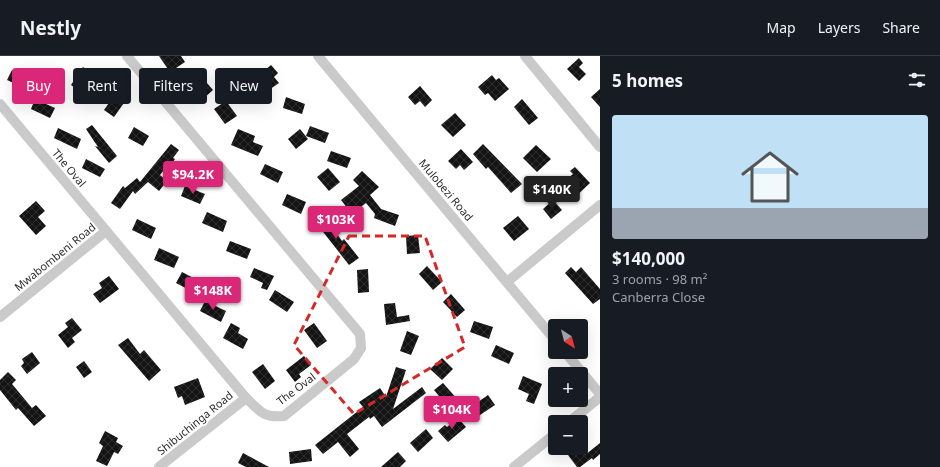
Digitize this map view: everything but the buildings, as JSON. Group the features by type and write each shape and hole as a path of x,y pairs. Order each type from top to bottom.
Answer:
{"street":[{"name":"The Oval","path":"0,104 246,398 263,414 271,417 284,416 354,359 361,348 360,334 128,56"},
{"name":"Mulobezi Road","path":"318,56 548,332"},
{"path":"524,56 600,147"},
{"path":"507,282 600,205"},
{"name":"Mwabombeni Road","path":"0,317 106,231"},
{"path":"571,359 600,394"},
{"path":"578,415 600,397"},
{"name":"Shibuchinga Road","path":"159,467 246,398"},
{"path":"514,467 548,440"}],"highlighted area":[{"path":"349,236 425,236 465,347 354,414 294,345"}]}
